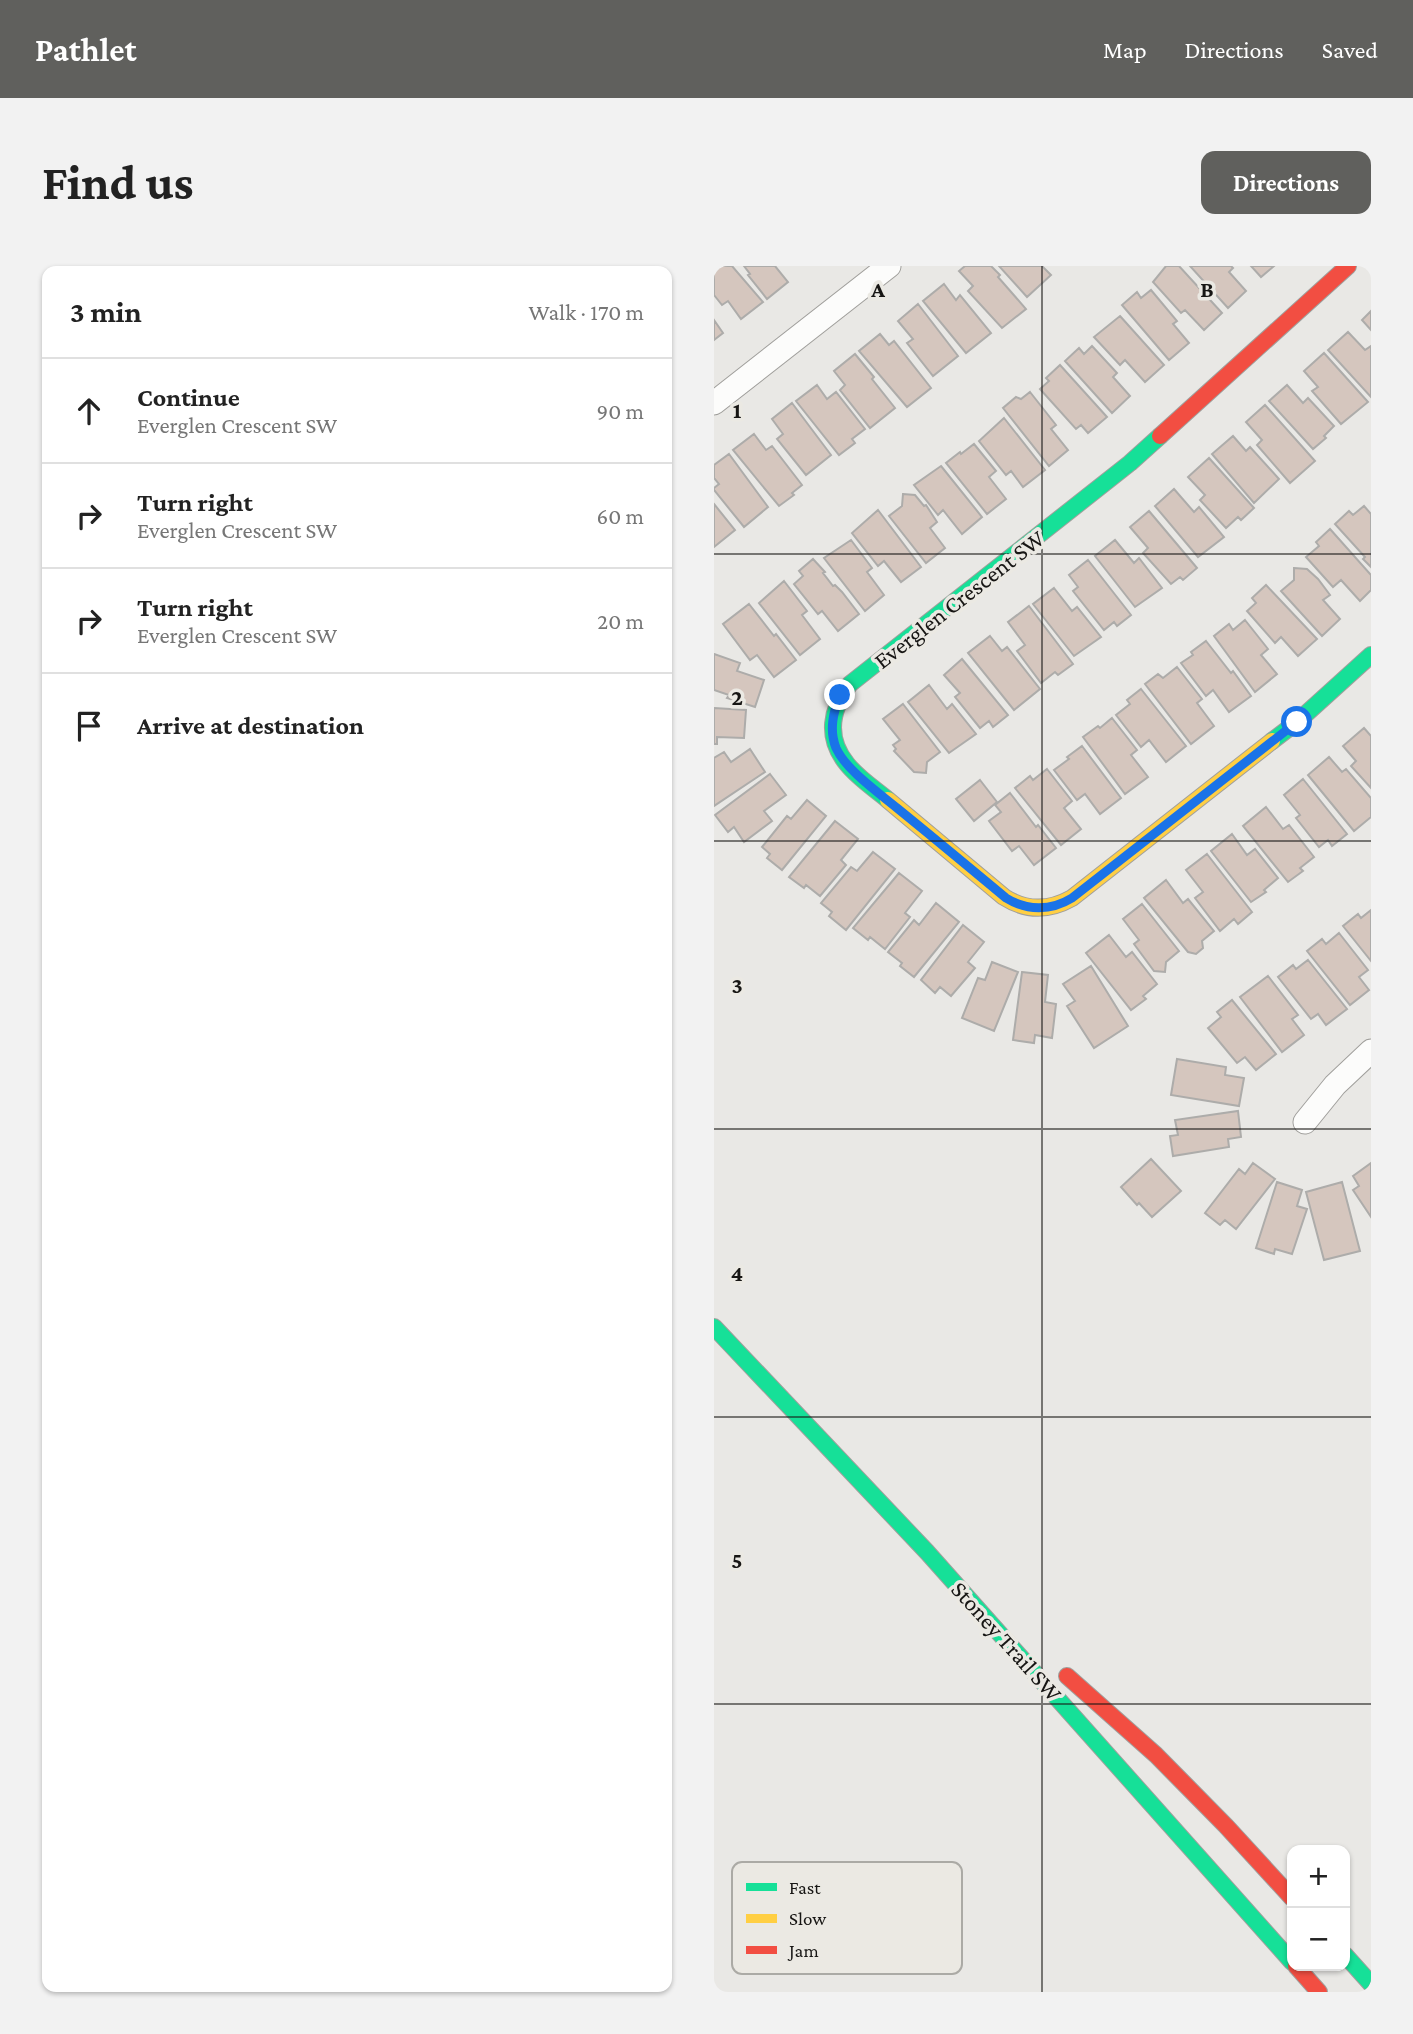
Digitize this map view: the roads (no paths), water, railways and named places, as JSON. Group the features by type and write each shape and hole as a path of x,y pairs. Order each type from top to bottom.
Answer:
{"main road":[{"name":"Everglen Crescent SW","path":"1348,266 1130,463 850,684 840,695 834,711 833,732 836,748 847,764 968,867 1017,905 1048,908 1072,898 1160,830 1297,722 1371,655"},
{"name":"Stoney Trail SW","path":"714,1326 927,1552 1287,1956"},
{"path":"927,1552 1031,1644"},
{"path":"1052,1663 1156,1755 1287,1893"},
{"path":"1350,1960 1371,1983"},
{"name":"Stoney Trail SW","path":"1300,1971 1319,1992"}],"street":[{"path":"714,403 889,266"},
{"path":"1305,1122 1335,1085 1371,1051"}]}
